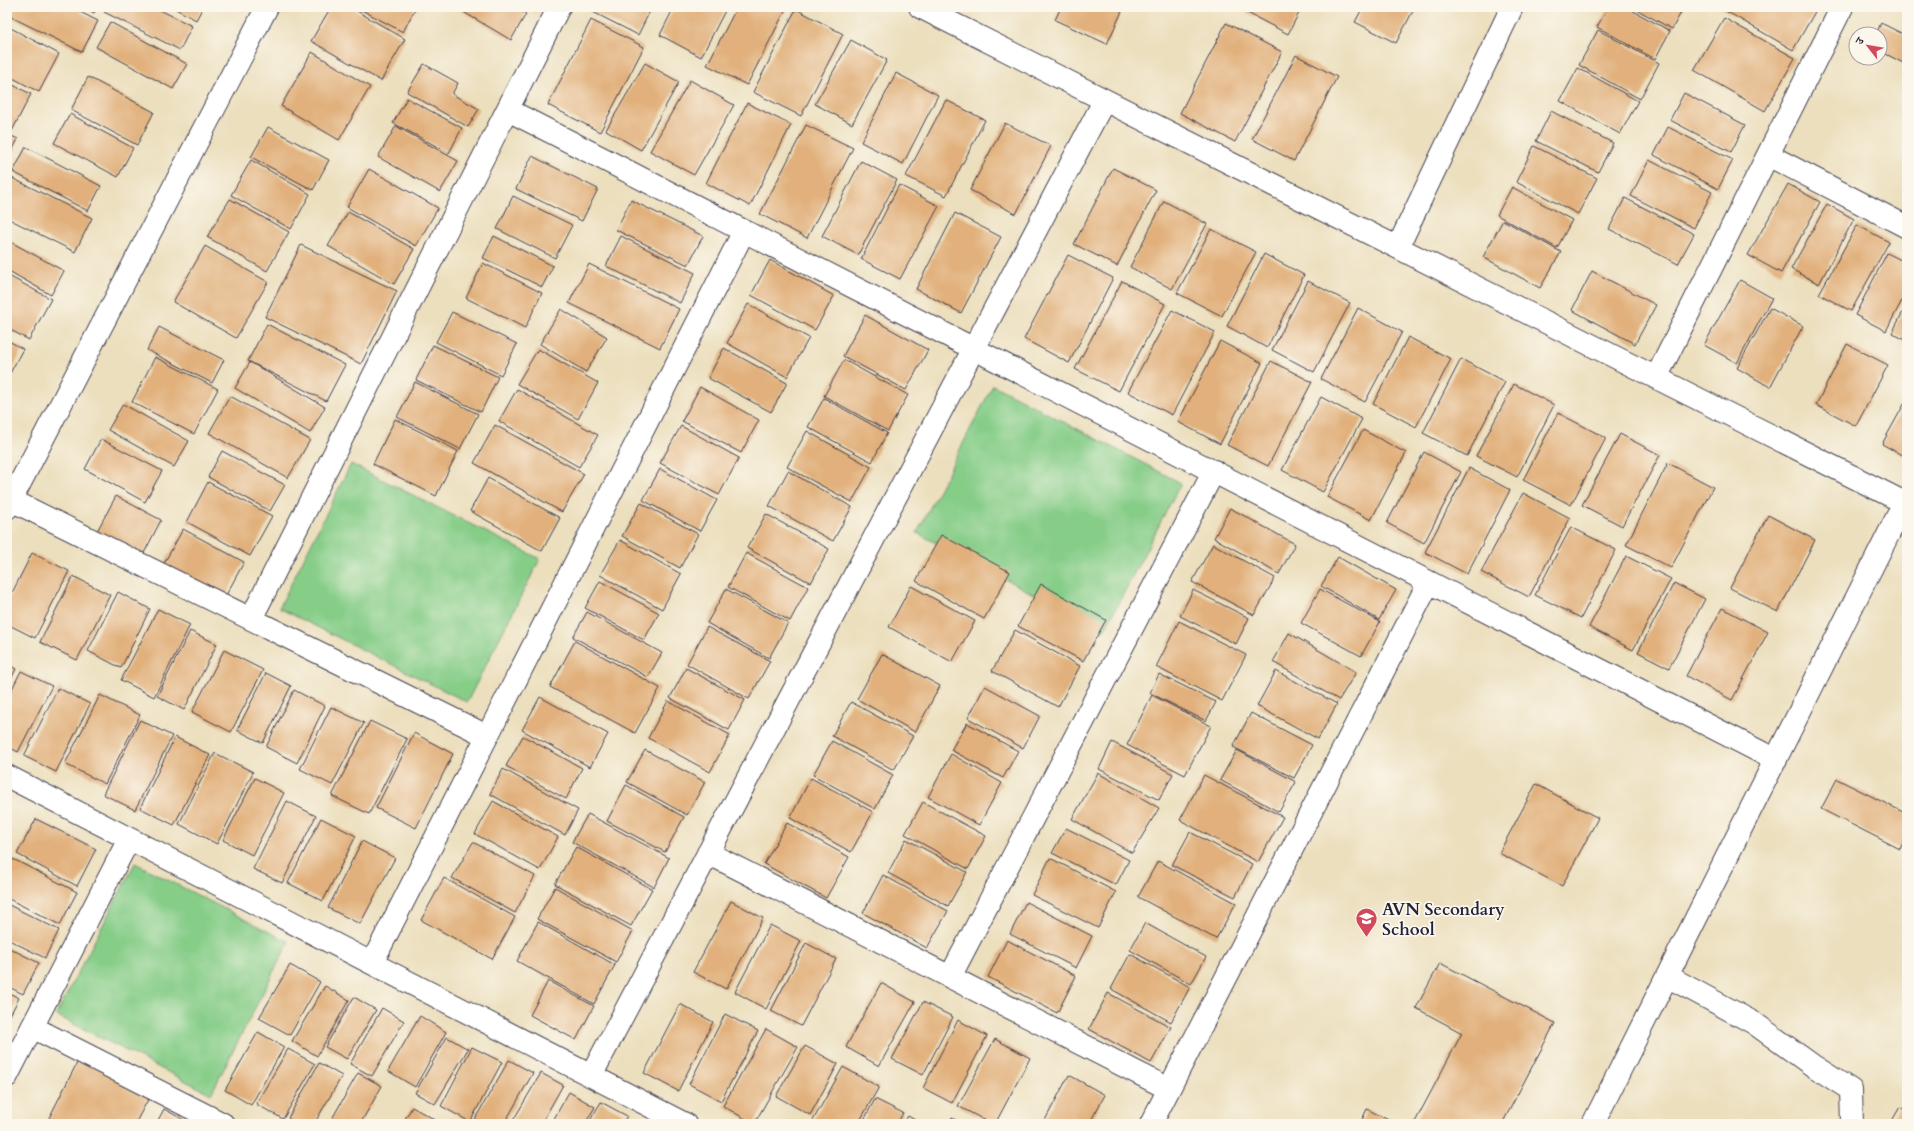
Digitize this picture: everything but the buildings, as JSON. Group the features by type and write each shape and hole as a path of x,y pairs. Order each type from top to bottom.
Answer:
{"street":[{"path":"267,7 9,504 251,619 488,736"},
{"path":"251,619 559,7"},
{"path":"920,7 1906,504 1593,1124"},
{"path":"1398,247 1512,7"},
{"path":"1656,378 1842,7"},
{"path":"591,1076 1104,100"},
{"path":"508,110 1776,760"},
{"path":"1768,155 1907,227"},
{"path":"372,963 744,231"},
{"path":"950,977 1214,471"},
{"path":"1151,1124 1429,582"},
{"path":"7,776 685,1124"},
{"path":"7,1076 129,838"},
{"path":"708,853 1169,1089"},
{"path":"1667,976 1754,1023 1812,1065 1851,1090 1852,1124"},
{"path":"32,1027 223,1124"}],"green space":[{"path":"993,385 1181,483 1104,631 917,533"},
{"path":"351,464 540,559 467,702 279,608"},
{"path":"135,863 289,942 211,1094 56,1015"}],"place":[{"name":"AVN Secondary School","path":"1367,938"}]}
